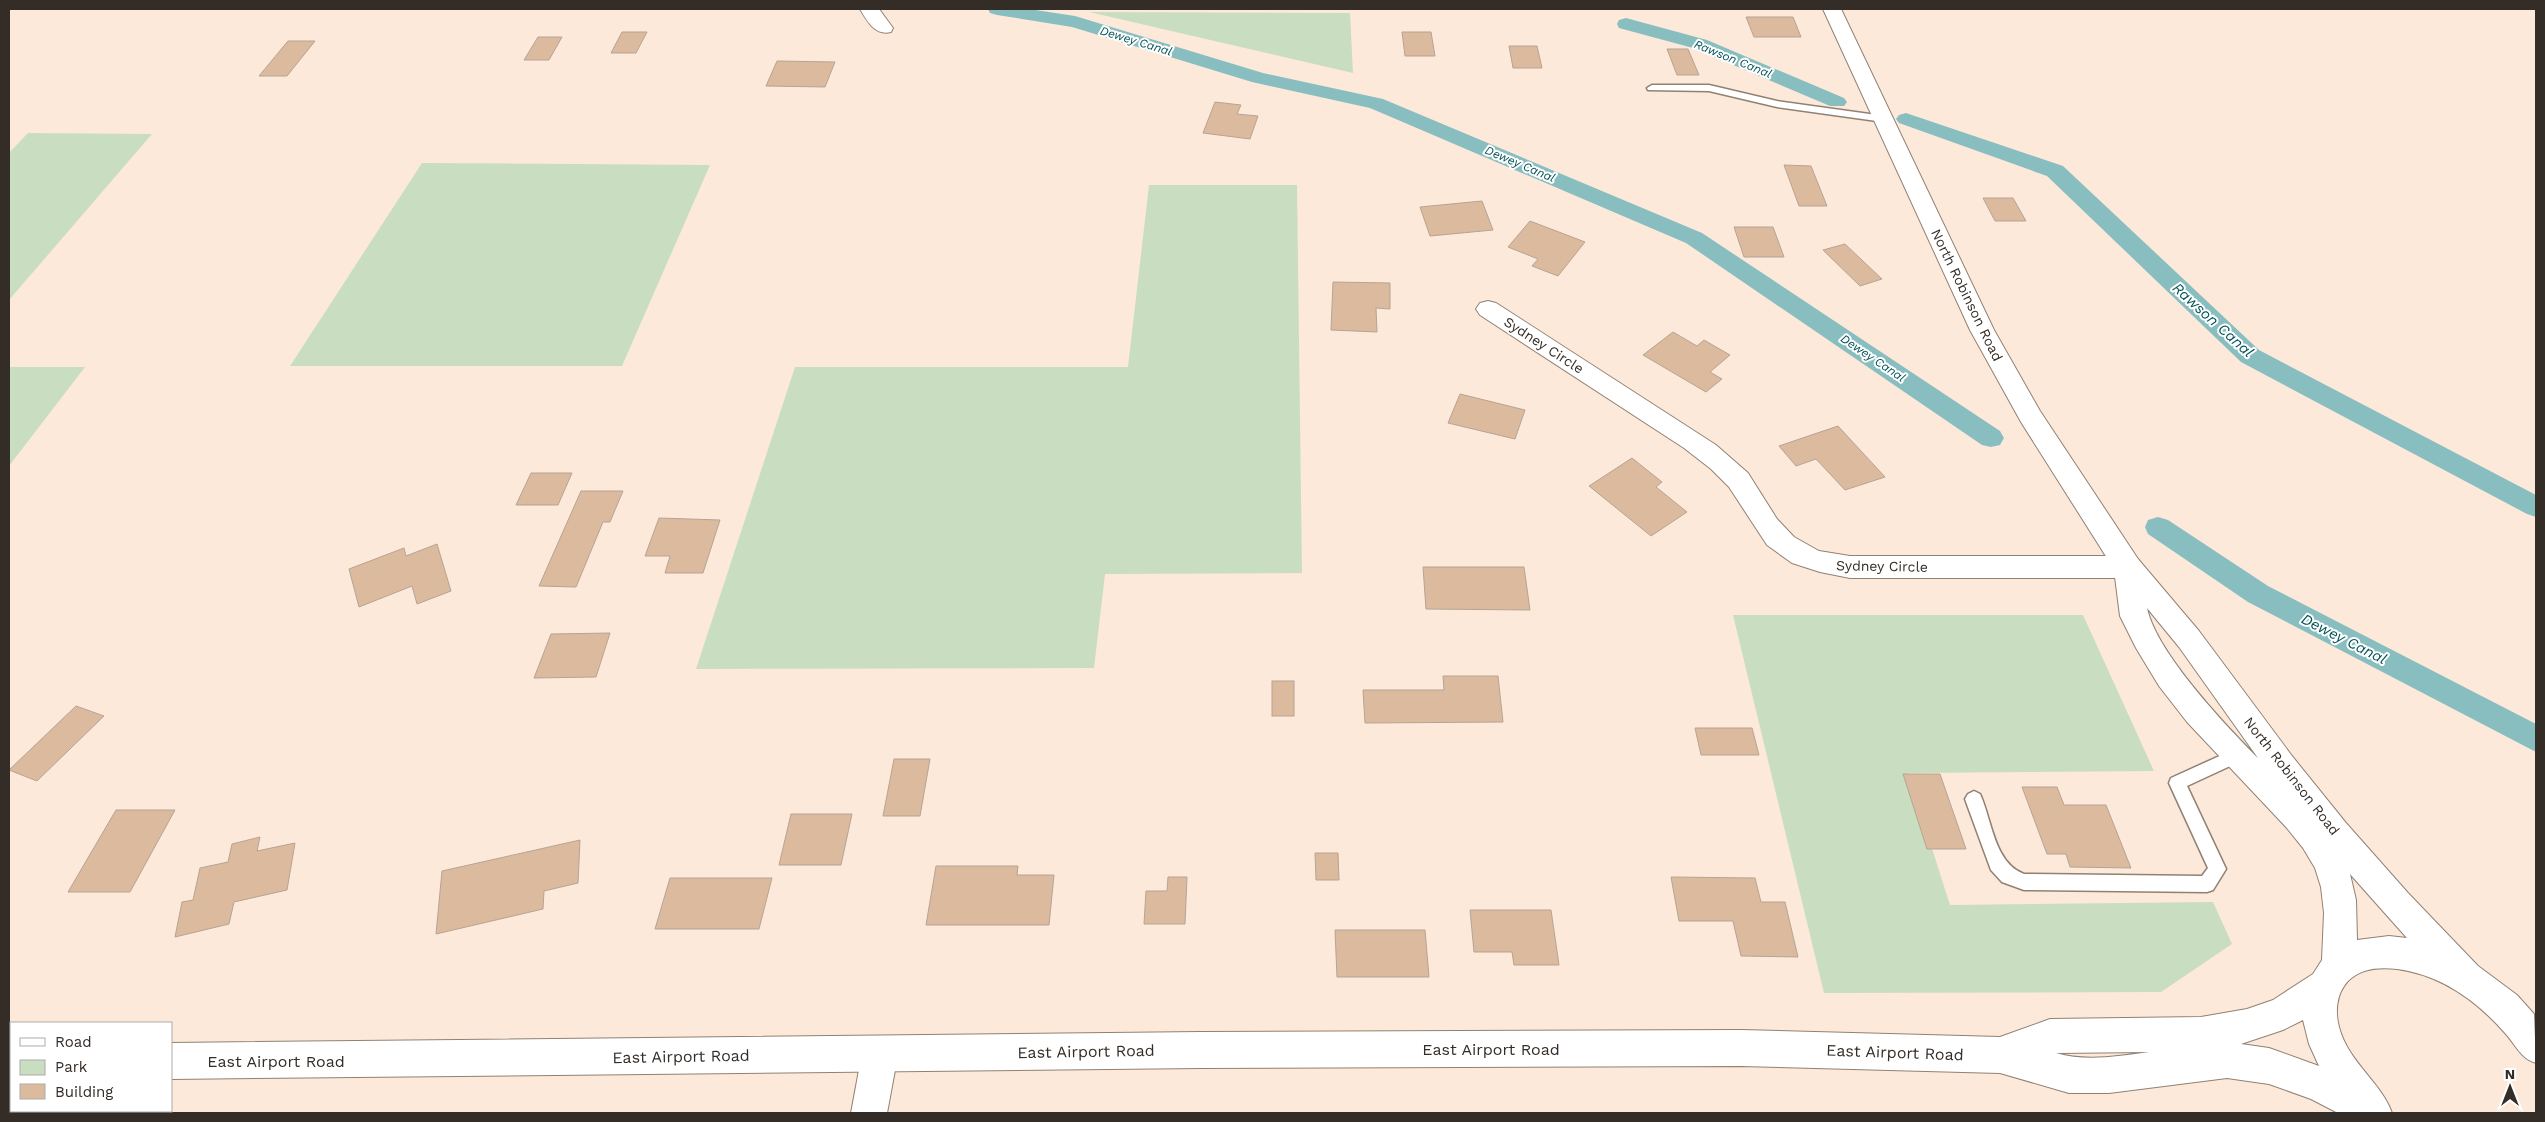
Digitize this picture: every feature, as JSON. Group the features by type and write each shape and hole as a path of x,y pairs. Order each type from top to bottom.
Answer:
{"street":[{"path":"869,9 884,28"},
{"name":"North Robinson Road","path":"1832,9 1982,330 2030,416 2128,567 2189,639 2281,765 2335,833 2396,904 2466,977"},
{"name":"Sydney Circle","path":"1488,309 1693,441 1725,465 1744,486 1776,538 1796,554 1824,564 1850,567 2128,567"},
{"name":"North Robinson Road","path":"2128,567 2134,618 2154,654 2189,703 2235,756 2297,818 2314,838 2329,862 2339,891 2342,924 2319,1017 2329,1051 2352,1087 2379,1113"},
{"name":"East Airport Road","path":"2000,1055 2050,1036 2201,1034 2247,1026 2283,1013 2330,976 2362,954 2393,952 2429,960 2466,977"},
{"path":"2466,977 2500,1003 2529,1034 2536,1046"},
{"path":"2500,1003 2536,1015"},
{"name":"East Airport Road","path":"172,1062 880,1054 1741,1048 2000,1055 2069,1075 2108,1075 2186,1064 2236,1061 2269,1066 2320,1084 2374,1113"},
{"path":"869,1113 880,1054"}],"lane":[{"path":"1652,88 1709,88 1777,104 1842,115 1884,119"},
{"path":"1974,799 1997,864 2008,876 2024,882 2207,884 2217,869 2177,783 2235,756"}],"green space":[{"path":"1089,12 1350,13 1353,73"},
{"path":"28,133 152,134 9,300 9,153"},
{"path":"422,163 710,165 622,366 290,366"},
{"path":"1149,185 1297,185 1302,573 1105,574 1094,668 696,669 795,367 1128,367"},
{"path":"9,367 85,367 9,466"},
{"path":"1733,615 2083,615 2154,771 1908,773 1950,905 2213,902 2232,944 2161,992 1824,993"}],"building":[{"path":"1746,17 1793,17 1801,37 1754,37"},
{"path":"622,32 647,32 636,53 611,53"},
{"path":"1402,32 1431,32 1435,56 1405,56"},
{"path":"538,37 562,37 549,60 524,60"},
{"path":"288,41 315,41 287,76 259,76"},
{"path":"1509,46 1537,46 1542,68 1513,68"},
{"path":"1667,49 1688,49 1699,75 1677,75"},
{"path":"777,61 835,62 825,87 766,86"},
{"path":"1215,102 1241,105 1237,114 1258,116 1250,139 1203,133"},
{"path":"1784,165 1811,166 1827,206 1799,206"},
{"path":"1983,198 2013,198 2026,221 1995,221"},
{"path":"1482,201 1493,230 1430,236 1420,207"},
{"path":"1530,221 1585,242 1558,276 1532,266 1538,259 1508,247"},
{"path":"1734,227 1773,227 1784,257 1744,257"},
{"path":"1845,244 1882,279 1860,286 1823,250"},
{"path":"1333,282 1390,283 1390,309 1376,308 1377,332 1331,330"},
{"path":"1673,332 1697,346 1704,340 1730,355 1710,372 1722,379 1706,392 1643,355"},
{"path":"1460,394 1525,410 1515,439 1448,423"},
{"path":"1838,426 1885,477 1845,490 1816,459 1796,466 1779,446"},
{"path":"1632,458 1662,482 1656,487 1687,512 1651,536 1589,486"},
{"path":"531,473 572,473 558,505 516,505"},
{"path":"581,491 623,491 610,522 603,522 576,587 539,586"},
{"path":"659,518 720,520 703,573 665,573 670,556 645,556"},
{"path":"437,544 451,591 417,604 412,586 359,607 349,569 404,548 406,556"},
{"path":"1423,567 1524,567 1530,610 1426,609"},
{"path":"610,633 596,677 534,678 551,634"},
{"path":"1443,676 1498,676 1503,722 1365,723 1363,690 1444,690"},
{"path":"1272,681 1294,681 1294,716 1272,716"},
{"path":"76,706 104,716 37,781 9,770"},
{"path":"1695,728 1752,728 1759,755 1701,755"},
{"path":"894,759 930,759 920,816 883,816"},
{"path":"1903,774 1940,774 1966,849 1927,849"},
{"path":"2022,787 2057,787 2064,805 2106,805 2131,868 2070,867 2066,854 2047,854"},
{"path":"116,810 175,810 130,892 68,892"},
{"path":"791,814 852,814 841,865 779,865"},
{"path":"260,837 257,851 295,843 287,890 234,902 229,924 175,937 182,902 193,900 200,868 228,862 232,844"},
{"path":"580,840 578,883 544,891 543,909 436,934 442,871"},
{"path":"1315,853 1338,853 1339,880 1316,880"},
{"path":"936,866 1018,866 1017,875 1054,875 1049,925 926,925"},
{"path":"1168,877 1187,877 1185,924 1144,924 1146,891 1167,891"},
{"path":"1671,877 1755,878 1761,902 1785,902 1798,957 1741,956 1733,921 1679,921"},
{"path":"670,878 772,878 759,929 655,929"},
{"path":"1470,910 1551,910 1559,965 1514,965 1512,952 1474,952"},
{"path":"1335,930 1425,930 1429,977 1337,977"}],"waterway":[{"name":"Dewey Canal","path":"997,9 1075,22 1259,78 1376,103 1694,238 1991,438"},
{"name":"Rawson Canal","path":"1626,24 1700,44 1837,102"},
{"name":"Rawson Canal","path":"1906,119 2055,171 2250,356 2536,507"},
{"name":"Dewey Canal","path":"2158,527 2258,594 2536,739"}]}
